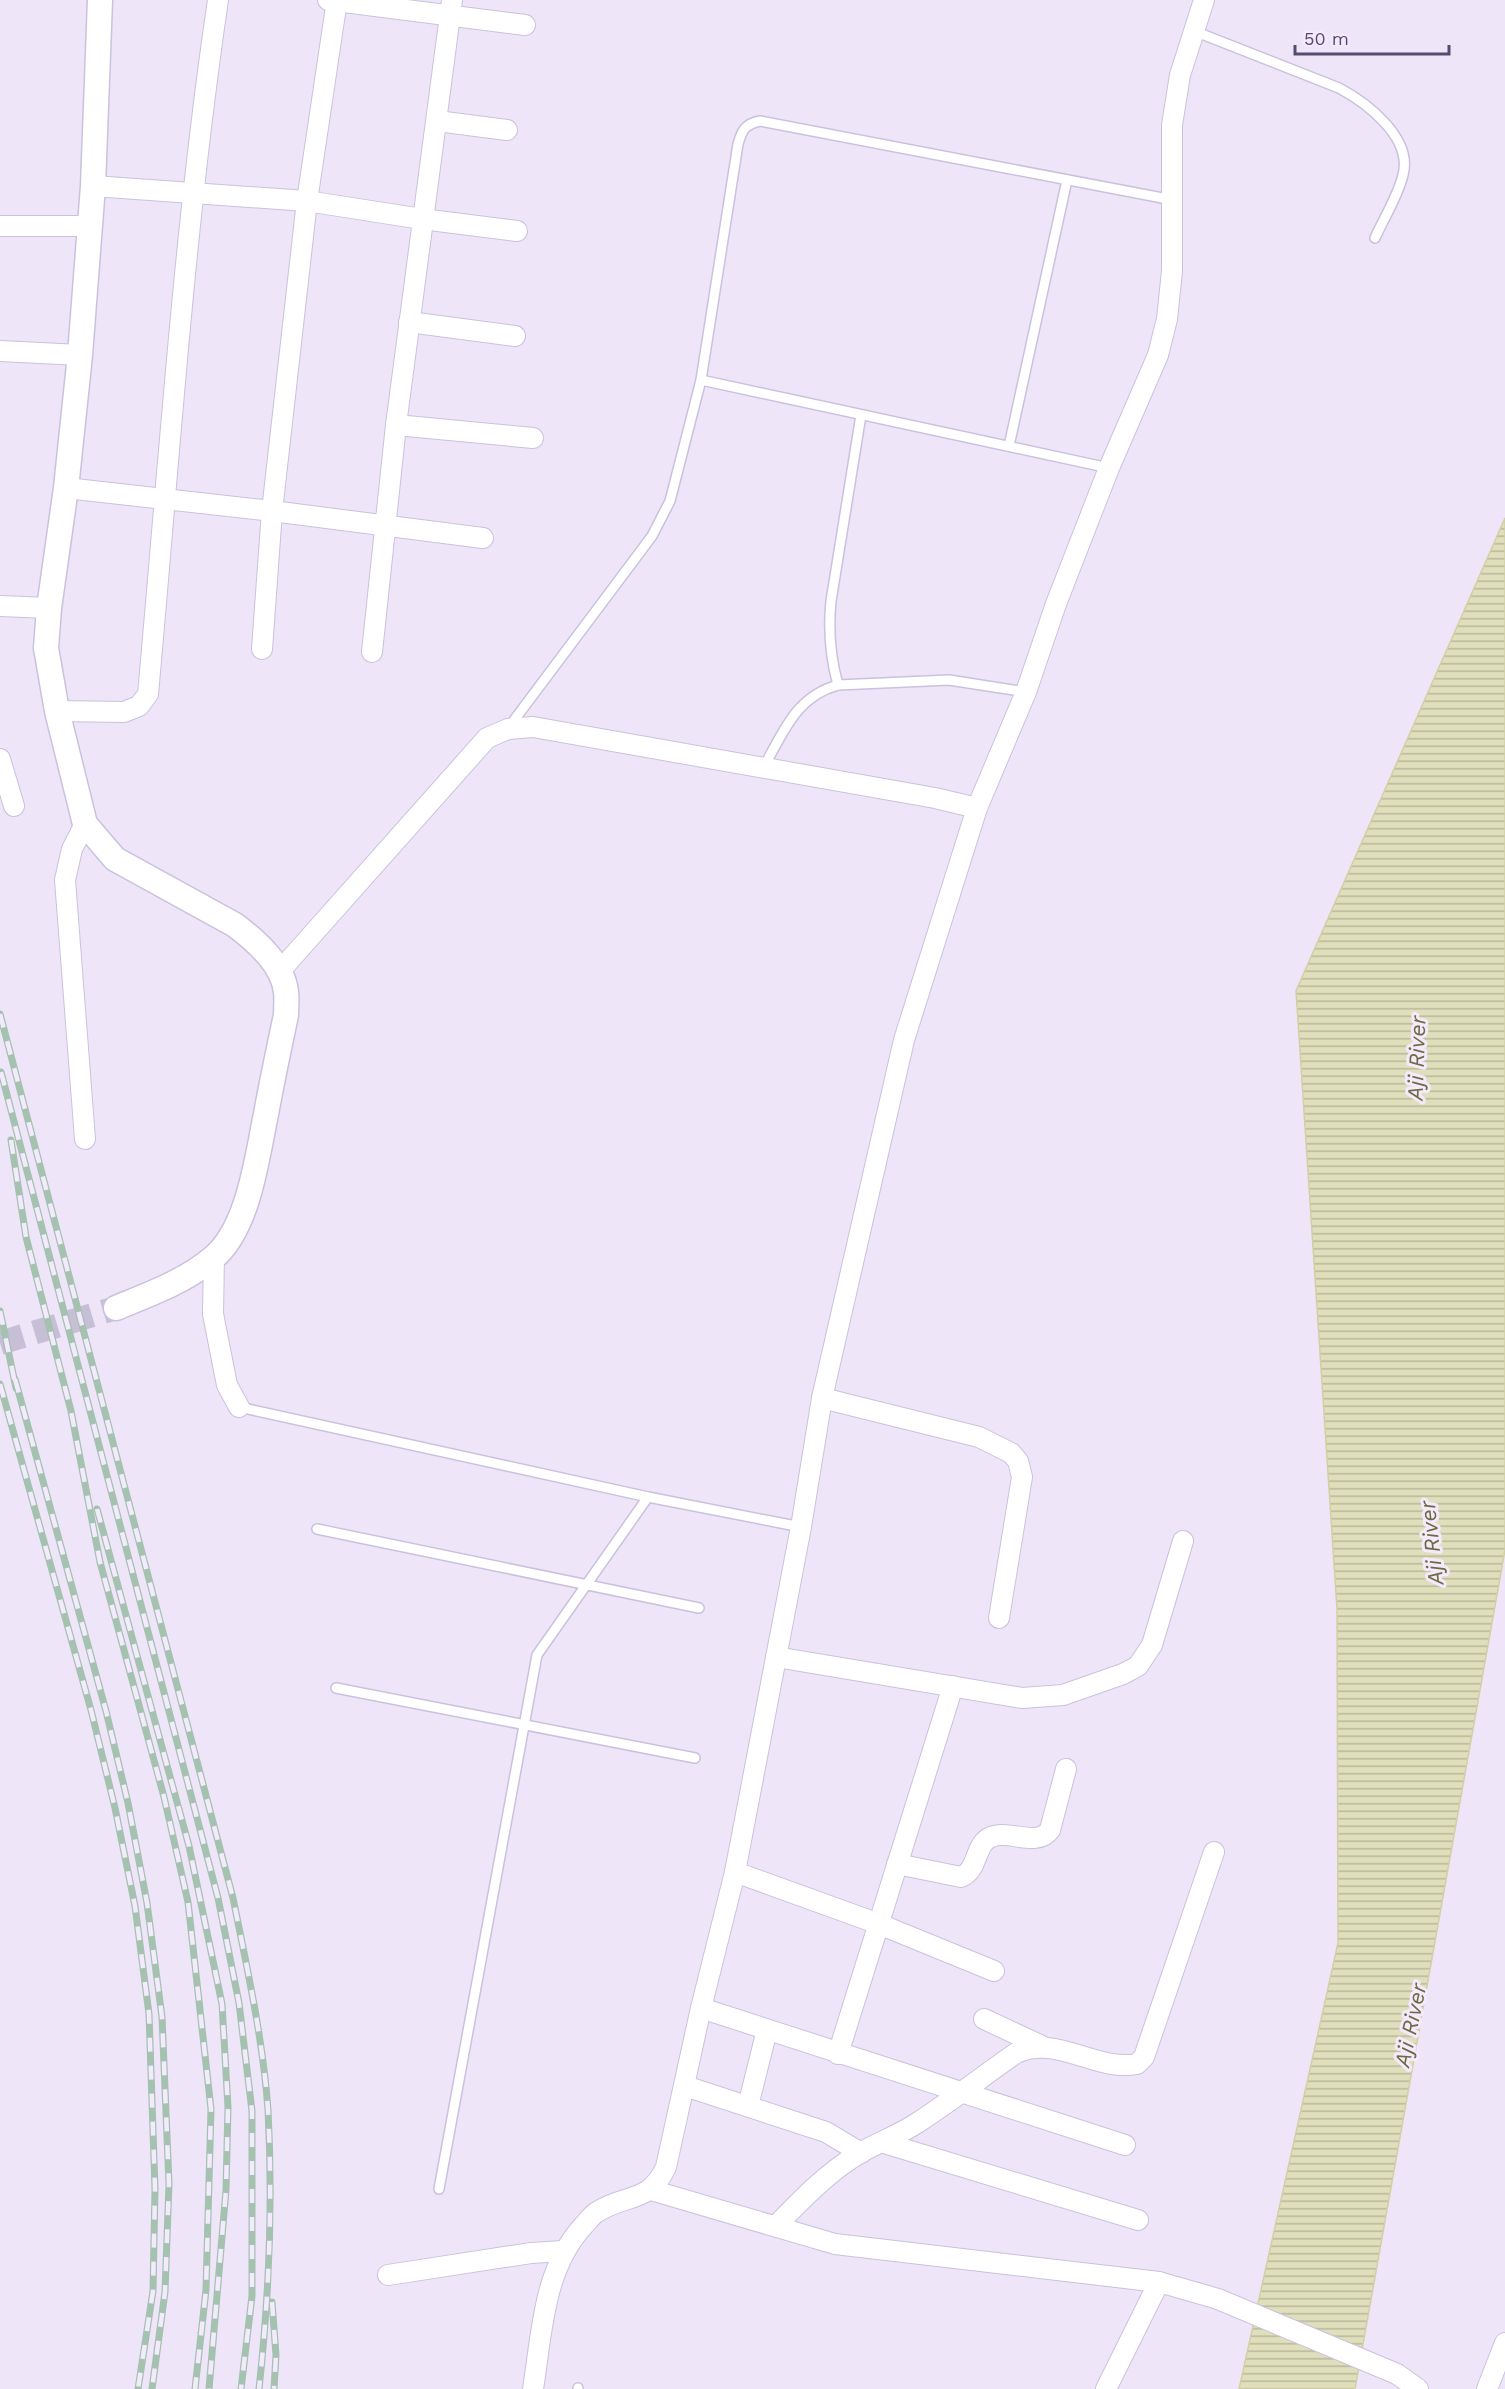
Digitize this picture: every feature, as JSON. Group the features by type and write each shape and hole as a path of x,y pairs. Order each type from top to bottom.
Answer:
{"street":[{"path":"100,0 93,186 88,226 80,356 46,648 57,711 85,824 115,860 235,925 252,938 279,972 286,990 286,1016 253,1178 241,1216 230,1237 214,1257 168,1287 116,1308"},
{"path":"57,711 124,712 140,706 148,694 166,500 172,397 218,0"},
{"path":"262,649 272,511 307,201 334,0 451,8 525,25"},
{"path":"533,2389 548,2300 554,2274 564,2251 576,2233 595,2213 619,2201 651,2190 661,2180 666,2167 701,2008 735,1872 801,1527 822,1398 904,1040 976,808 1026,692 1056,604 1109,468 1158,354 1167,319 1172,271 1173,125 1180,75 1204,0"},
{"path":"372,652 396,425 451,8"},
{"path":"437,121 507,130"},
{"path":"93,186 307,201 517,231"},
{"path":"0,226 88,226"},
{"path":"409,322 515,336"},
{"path":"0,351 80,356"},
{"path":"396,425 533,438"},
{"path":"66,488 483,538"},
{"path":"0,606 49,608"},
{"path":"279,972 487,738 508,729 533,727 935,798 976,808"},
{"path":"0,759 14,806"},
{"path":"85,824 72,849 65,880 85,1139"},
{"path":"214,1257 213,1314 227,1385 239,1407"},
{"path":"822,1398 979,1437 1011,1453 1018,1461 1022,1477 999,1618"},
{"path":"776,1657 1022,1698 1063,1695 1123,1674 1138,1666 1152,1645 1183,1541"},
{"path":"838,2054 953,1686"},
{"path":"897,1864 961,1877 971,1870 989,1838 996,1835 1037,1838 1047,1835 1066,1769"},
{"path":"984,2019 1044,2046 1122,2065 1137,2064 1144,2057 1214,1852"},
{"path":"735,1872 879,1924 994,1971"},
{"path":"701,2008 1125,2145"},
{"path":"748,2106 767,2030"},
{"path":"776,2226 805,2195 861,2152 884,2143 918,2123 1016,2053 1028,2047 1044,2046"},
{"path":"685,2086 826,2132 861,2152"},
{"path":"884,2143 1138,2220"},
{"path":"651,2190 835,2244 1159,2282 1218,2298 1397,2374 1418,2389"},
{"path":"388,2275 531,2253 564,2251"},
{"path":"1106,2389 1159,2282"},
{"path":"1486,2389 1503,2351"}],"lane":[{"path":"1194,31 1339,88 1355,96 1381,119 1393,133 1405,163 1403,176 1375,238"},
{"path":"508,729 652,536 670,501 701,380 738,144 745,127 750,123 760,121 1173,200"},
{"path":"1009,446 1067,180"},
{"path":"701,380 1109,468"},
{"path":"838,685 829,625 831,601 861,415"},
{"path":"763,768 794,713 805,700 822,689 838,685 949,680 1026,692"},
{"path":"239,1407 648,1497 801,1527"},
{"path":"439,2189 537,1655 648,1497"},
{"path":"317,1528 699,1608"},
{"path":"336,1688 695,1758"}],"water":[{"name":"Aji River","path":"1505,518 1505,1550 1355,2389 1239,2389 1338,1943 1337,1609 1296,991"}],"tunnel":[{"path":"0,1343 116,1308"}],"railway":[{"path":"0,1014 233,1898 249,1977 268,2110 270,2180 269,2250 259,2389"},
{"path":"1,1072 218,1898 239,2003 252,2111 252,2296 241,2389"},
{"path":"11,1140 26,1237 71,1411 100,1562 164,1797 188,1902 211,2109 206,2290 195,2389"},
{"path":"0,1311 16,1388"},
{"path":"15,1379 106,1711 128,1803 147,1903 162,2017 169,2184 165,2292 152,2389"},
{"path":"0,1384 91,1710 115,1808 135,1906 149,2014 155,2189 153,2291 138,2389"},
{"path":"97,1509 189,1846 222,2004 228,2107 226,2190 209,2389"},
{"path":"272,2302 276,2355 274,2389"}]}
